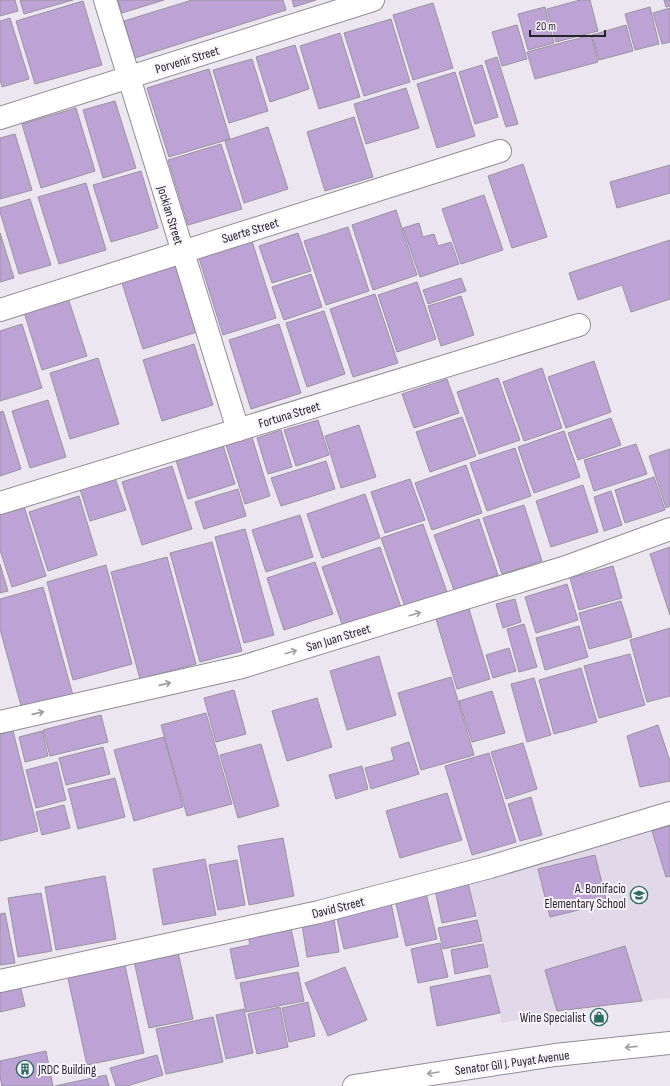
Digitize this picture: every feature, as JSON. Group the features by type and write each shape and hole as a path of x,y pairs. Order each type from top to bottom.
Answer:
{"street":[{"name":"Jockian Street","path":"106,0 238,430"},
{"name":"Porvenir Street","path":"0,118 374,0"},
{"name":"Suerte Street","path":"0,310 500,151"},
{"name":"Fortuna Street","path":"0,503 579,325"},
{"name":"San Juan Street","path":"0,722 242,667 566,567 670,529"},
{"name":"David Street","path":"0,981 319,912 490,867 670,813"},
{"name":"Senator Gil J. Puyat Avenue","path":"354,1086 555,1055 670,1043"}],"shaded area":[{"path":"670,820 670,998 642,1001 625,946 545,970 557,1011 502,1023 467,879"}],"building":[{"path":"0,0 15,0 18,11 0,16"},
{"path":"20,0 73,0 24,14"},
{"path":"118,0 164,0 122,13"},
{"path":"192,0 283,0 286,10 135,58 124,21"},
{"path":"292,0 316,0 294,7"},
{"path":"580,0 590,0 598,31 556,42 547,9"},
{"path":"664,0 670,0 670,6 666,7"},
{"path":"83,1 102,65 35,84 16,21"},
{"path":"433,3 453,68 413,80 393,15"},
{"path":"545,7 554,43 528,50 518,14"},
{"path":"650,7 659,44 635,50 625,14"},
{"path":"670,8 670,42 662,44 653,13"},
{"path":"10,18 29,79 2,87 0,79 0,21"},
{"path":"391,19 410,82 364,96 344,33"},
{"path":"517,25 527,59 502,66 492,32"},
{"path":"626,25 633,51 599,60 592,35"},
{"path":"340,33 360,97 319,109 300,46"},
{"path":"591,35 598,62 535,79 527,52"},
{"path":"295,45 309,89 270,102 256,57"},
{"path":"497,57 518,124 506,127 485,61"},
{"path":"252,59 268,111 229,123 213,70"},
{"path":"482,65 498,117 475,124 459,72"},
{"path":"209,69 230,139 169,157 147,88"},
{"path":"455,72 475,136 437,148 417,84"},
{"path":"406,88 419,128 366,144 354,104"},
{"path":"115,101 136,168 103,178 83,110"},
{"path":"76,108 95,171 41,188 22,124"},
{"path":"354,117 373,177 325,191 307,132"},
{"path":"268,127 288,189 244,203 225,141"},
{"path":"15,134 32,190 0,199 0,138"},
{"path":"221,144 242,209 188,225 168,160"},
{"path":"523,164 547,237 512,248 488,176"},
{"path":"670,165 670,193 617,208 610,182"},
{"path":"141,171 158,228 111,242 93,185"},
{"path":"86,183 106,250 59,264 38,197"},
{"path":"484,195 503,250 461,264 442,209"},
{"path":"30,199 51,265 19,274 0,208"},
{"path":"396,210 417,275 373,290 352,225"},
{"path":"419,223 423,237 434,234 438,246 451,242 459,264 420,277 403,228"},
{"path":"348,227 369,291 326,305 304,241"},
{"path":"0,233 14,278 0,282"},
{"path":"298,233 311,271 272,283 259,246"},
{"path":"670,240 670,299 631,312 622,285 578,300 569,273"},
{"path":"252,241 276,318 223,335 199,258"},
{"path":"175,263 197,332 143,349 121,280"},
{"path":"311,274 322,307 284,320 272,287"},
{"path":"461,278 466,291 428,304 423,290"},
{"path":"417,282 436,339 397,352 378,295"},
{"path":"375,294 398,363 353,377 330,309"},
{"path":"461,296 474,335 441,346 428,306"},
{"path":"68,298 87,356 42,370 24,312"},
{"path":"324,311 345,374 307,387 286,323"},
{"path":"22,324 42,388 0,401 0,331"},
{"path":"279,324 301,393 251,409 229,340"},
{"path":"194,344 213,405 162,421 143,360"},
{"path":"98,358 119,424 70,439 50,373"},
{"path":"594,361 611,412 566,428 548,377"},
{"path":"542,368 562,428 524,441 503,382"},
{"path":"498,378 520,440 479,454 457,392"},
{"path":"447,379 459,413 414,428 402,394"},
{"path":"48,400 66,457 30,468 12,411"},
{"path":"3,411 21,469 0,476 0,412"},
{"path":"462,417 476,456 430,472 416,432"},
{"path":"611,418 621,445 578,460 568,433"},
{"path":"318,420 329,455 296,466 284,430"},
{"path":"359,425 376,477 341,488 325,436"},
{"path":"281,430 292,467 268,474 257,438"},
{"path":"564,431 580,477 534,493 518,447"},
{"path":"251,434 270,496 245,504 225,442"},
{"path":"636,444 647,474 594,491 584,460"},
{"path":"223,445 235,484 188,499 176,460"},
{"path":"515,448 531,496 487,511 470,463"},
{"path":"670,449 670,506 666,508 649,456"},
{"path":"326,461 335,489 281,506 271,478"},
{"path":"466,465 482,513 432,530 415,483"},
{"path":"172,466 192,529 142,545 122,482"},
{"path":"654,477 665,510 625,523 615,490"},
{"path":"115,478 126,510 90,521 80,489"},
{"path":"410,479 425,520 385,533 371,492"},
{"path":"583,485 598,532 551,547 536,501"},
{"path":"238,489 246,516 204,529 195,502"},
{"path":"611,491 622,525 604,531 594,497"},
{"path":"365,494 380,538 322,558 307,514"},
{"path":"79,496 97,555 48,571 29,512"},
{"path":"23,503 46,576 12,587 0,550 0,510"},
{"path":"524,505 542,561 502,574 483,518"},
{"path":"300,515 313,557 266,572 252,530"},
{"path":"479,519 498,575 454,590 434,535"},
{"path":"423,524 447,592 405,607 381,538"},
{"path":"245,529 274,635 244,643 215,537"},
{"path":"212,542 242,651 200,662 170,553"},
{"path":"380,547 401,607 343,627 322,567"},
{"path":"670,547 670,615 650,554"},
{"path":"167,557 196,664 140,679 111,572"},
{"path":"315,562 333,614 284,630 267,578"},
{"path":"0,564 8,591 0,593"},
{"path":"106,565 132,664 73,680 47,582"},
{"path":"613,566 622,598 579,610 570,578"},
{"path":"567,584 578,620 536,633 525,597"},
{"path":"43,587 74,699 23,713 0,629 0,599"},
{"path":"515,599 521,622 503,628 496,604"},
{"path":"621,601 632,637 589,649 579,613"},
{"path":"469,609 490,679 457,689 436,619"},
{"path":"524,624 537,667 519,672 507,629"},
{"path":"579,626 588,657 545,670 536,638"},
{"path":"670,628 670,696 647,702 630,640"},
{"path":"509,648 516,671 493,678 486,655"},
{"path":"630,654 645,705 599,718 584,666"},
{"path":"379,656 396,715 347,730 330,671"},
{"path":"581,668 597,722 554,734 539,680"},
{"path":"451,677 474,755 421,770 398,693"},
{"path":"534,678 551,735 527,742 511,684"},
{"path":"234,690 246,734 216,742 204,698"},
{"path":"492,691 505,733 472,742 459,701"},
{"path":"317,698 332,747 287,761 272,711"},
{"path":"206,713 232,804 187,816 161,725"},
{"path":"101,715 108,742 50,756 43,730"},
{"path":"658,725 670,761 670,781 640,787 627,736"},
{"path":"13,731 38,831 0,841 0,734"},
{"path":"42,731 48,756 25,762 19,737"},
{"path":"164,737 183,807 134,821 114,750"},
{"path":"409,742 419,774 371,789 365,768 394,760 391,748"},
{"path":"523,743 537,789 506,799 491,752"},
{"path":"261,744 279,806 238,818 220,755"},
{"path":"103,747 110,774 66,785 59,758"},
{"path":"489,753 516,842 472,855 445,766"},
{"path":"57,762 66,800 36,808 26,770"},
{"path":"362,766 368,789 336,799 329,775"},
{"path":"115,778 125,817 78,829 68,789"},
{"path":"447,793 462,840 400,858 386,811"},
{"path":"531,797 542,835 520,841 508,804"},
{"path":"64,805 70,828 42,835 36,812"},
{"path":"670,825 670,876 666,877 652,831"},
{"path":"283,838 294,896 249,905 238,846"},
{"path":"595,855 607,903 550,917 538,869"},
{"path":"205,859 216,915 163,925 153,869"},
{"path":"237,860 245,905 218,910 209,865"},
{"path":"105,876 116,939 56,950 45,887"},
{"path":"467,879 476,916 442,923 434,885"},
{"path":"41,893 52,951 18,957 8,898"},
{"path":"426,893 437,939 406,946 395,900"},
{"path":"391,903 398,937 344,949 336,914"},
{"path":"5,913 15,963 0,965 0,914"},
{"path":"334,919 339,952 307,957 302,924"},
{"path":"477,920 482,941 443,949 438,928"},
{"path":"290,924 299,966 236,979 230,949 250,945 247,932"},
{"path":"440,943 448,977 418,983 411,949"},
{"path":"483,944 488,967 455,974 451,950"},
{"path":"625,946 642,1001 557,1011 545,970"},
{"path":"177,948 193,1019 149,1028 133,957"},
{"path":"124,961 144,1053 87,1065 67,974"},
{"path":"345,967 367,1020 328,1036 305,983"},
{"path":"298,972 304,1001 246,1012 240,983"},
{"path":"490,975 500,1013 437,1026 430,987"},
{"path":"19,981 25,1006 0,1012 0,986"},
{"path":"308,1002 315,1036 289,1042 282,1008"},
{"path":"280,1007 288,1047 257,1054 248,1014"},
{"path":"244,1009 253,1053 226,1059 216,1015"},
{"path":"213,1017 223,1062 166,1074 156,1029"},
{"name":"JRDC Building","path":"46,1051 53,1086 2,1086 0,1061"},
{"path":"157,1055 163,1075 127,1086 116,1086 110,1068"},
{"path":"106,1075 109,1086 55,1086"}],"place":[{"name":"A. Bonifacio Elementary School","path":"639,895"},
{"name":"Wine Specialist","path":"599,1017"},
{"name":"JRDC Building","path":"25,1069"}]}
